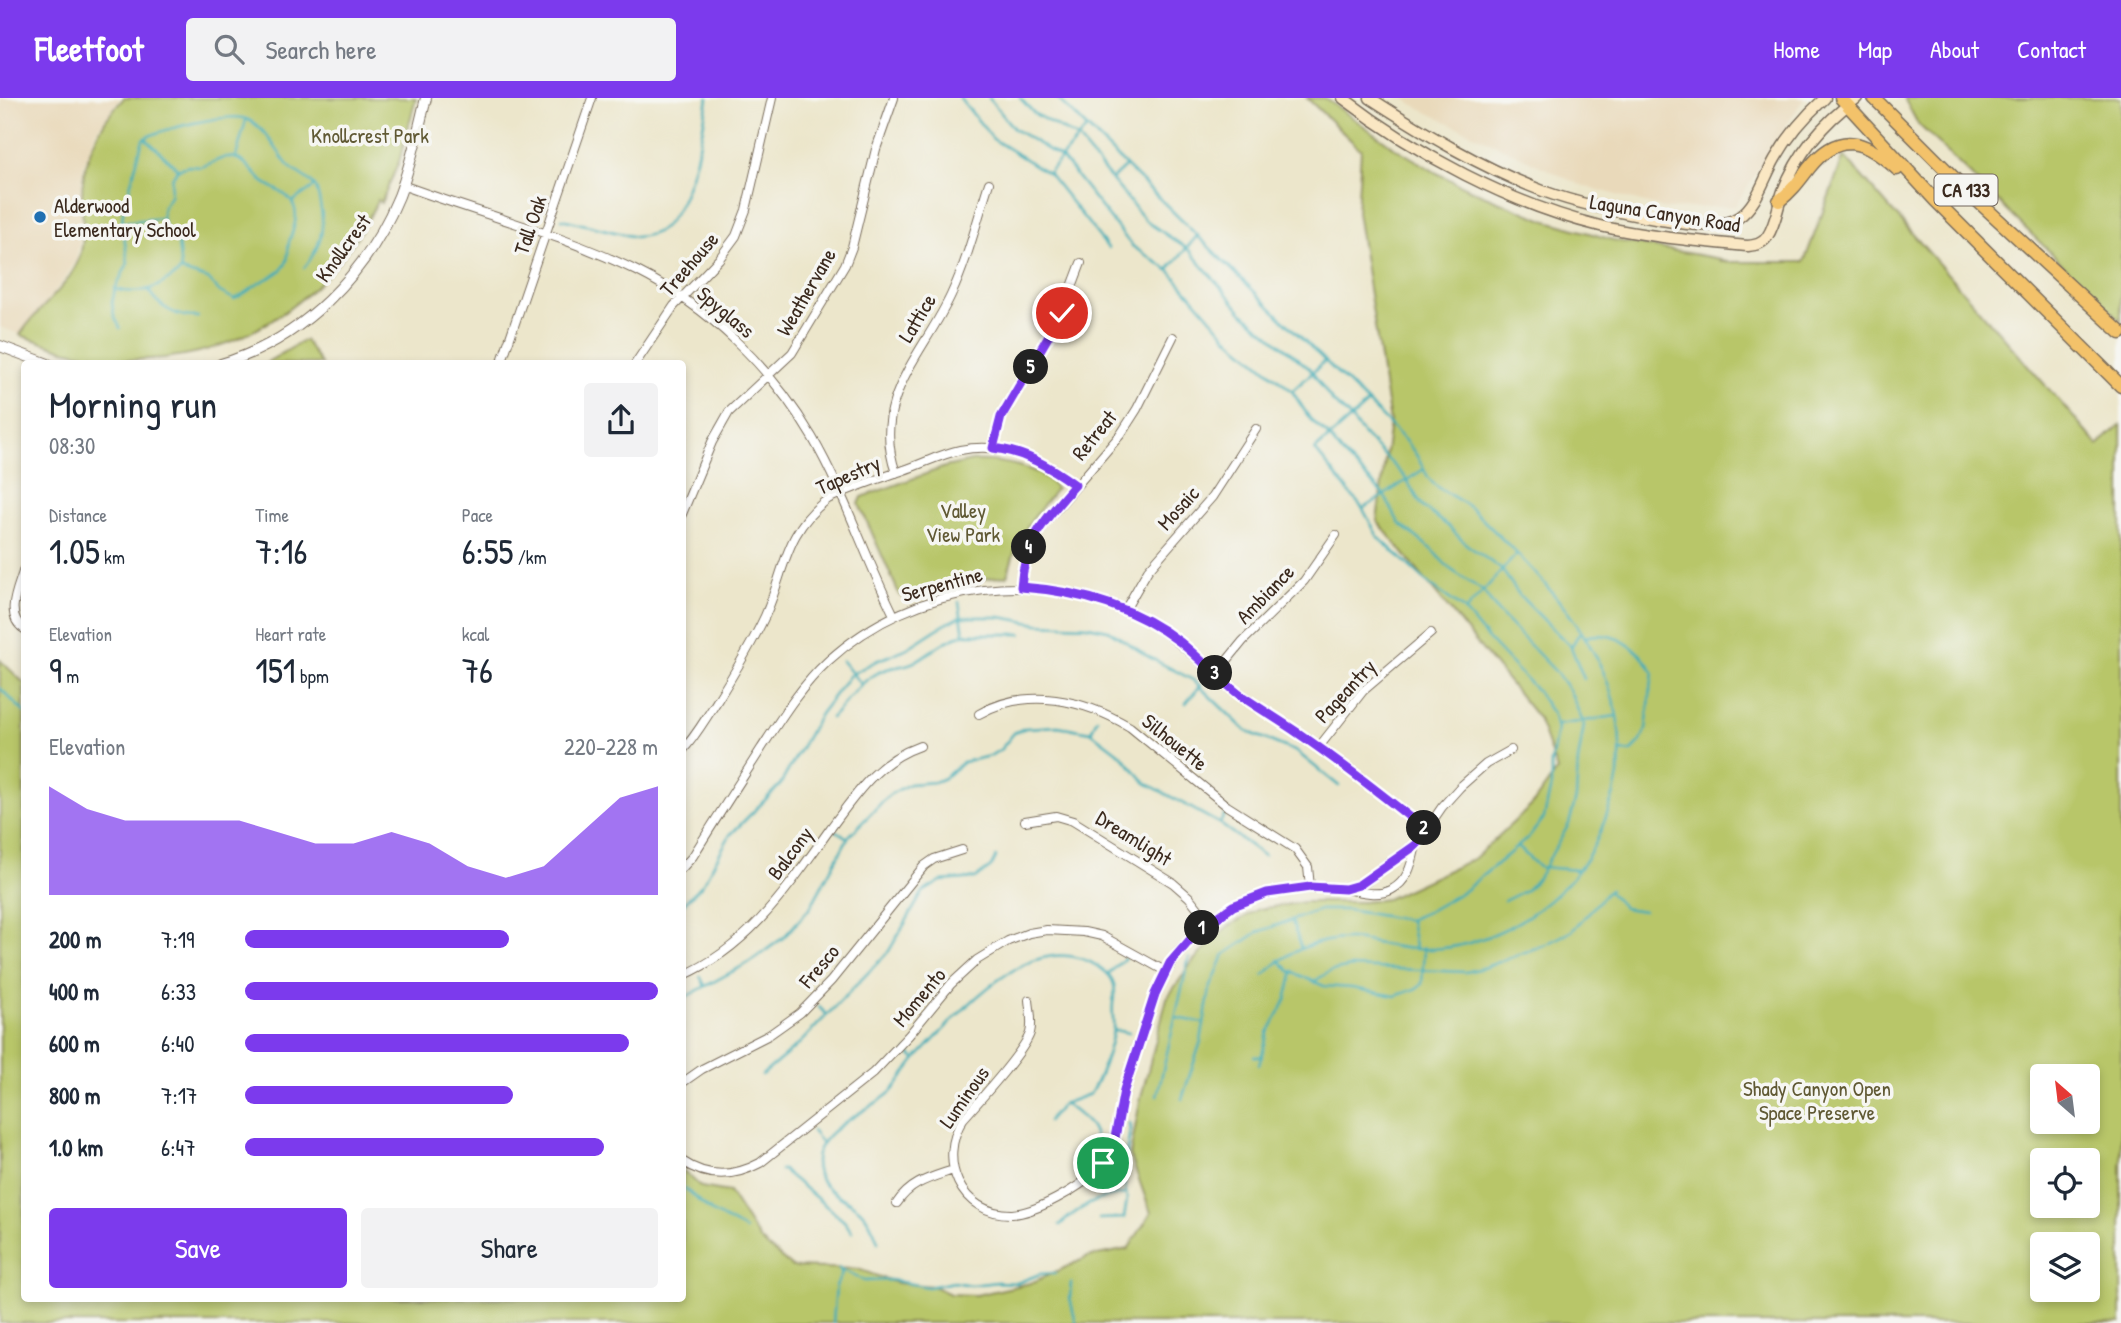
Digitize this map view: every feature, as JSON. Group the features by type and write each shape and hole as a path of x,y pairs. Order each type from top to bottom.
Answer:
{"main road":[{"name":"Laguna Canyon Road","path":"1343,98 1421,150 1536,206 1600,226 1671,238 1748,246 1757,245 1768,234 1789,175 1807,146 1848,100 1935,200 2121,386"},
{"name":"Laguna Canyon Road","path":"1370,98 1430,136 1542,191 1604,210 1704,225 1725,224 1744,213 1789,137 1825,98"},
{"name":"CA 133","path":"1874,98 1967,191 2121,333"},
{"path":"1780,201 1824,153 1845,142 1858,143 1873,150 1935,200"}],"street":[{"name":"Knollcrest","path":"248,359 293,329 340,289 377,240 402,186 426,98"},
{"name":"Tall Oak","path":"502,360 592,98"},
{"name":"Treehouse","path":"637,360 682,298 719,259 736,236 746,210 772,98"},
{"name":"Weathervane","path":"686,504 723,422 743,397 795,348 845,265 852,247 876,149 894,98"},
{"name":"Lattice","path":"896,473 889,438 894,400 910,363 941,314 958,280 989,183"},
{"name":"Spyglass","path":"402,186 546,233 624,265 682,298 739,345 768,376 806,428 840,494 894,615"},
{"path":"993,448 1001,417 1062,313 1081,263"},
{"name":"Retreat","path":"1021,587 1023,563 1030,543 1044,522 1111,447 1129,422 1173,337"},
{"path":"0,346 37,360"},
{"name":"Mosaic","path":"1125,610 1148,570 1212,497 1256,429"},
{"name":"Tapestry","path":"686,746 746,654 766,614 796,533 821,504 840,494 958,451 993,448 1020,453 1038,460 1075,485"},
{"name":"Ambiance","path":"1216,674 1243,641 1304,581 1336,535"},
{"path":"21,580 13,610 16,622 21,626"},
{"name":"Serpentine","path":"686,864 789,707 810,680 846,646 894,615 950,596 987,589 1021,587 1059,591 1125,610 1177,640 1239,694 1318,748 1426,830"},
{"name":"Pageantry","path":"1318,748 1363,691 1431,633"},
{"name":"Silhouette","path":"979,714 1008,701 1046,699 1078,704 1116,719 1130,727 1227,806 1295,849 1307,867 1310,887"},
{"name":"Balcony","path":"686,974 718,957 753,929 864,785 889,760 920,747"},
{"path":"897,1203 916,1183 953,1170 962,1189 974,1201 1005,1213 1020,1213 1033,1209 1091,1176 1103,1163 1114,1143 1127,1080 1155,994 1166,971 1188,941 1209,922 1233,906 1259,895 1310,887 1376,893 1396,887 1407,874 1416,845 1443,807 1468,778 1511,750"},
{"name":"Dreamlight","path":"1025,821 1056,816 1073,821 1173,883 1189,897 1209,922"},
{"path":"1345,889 1366,882 1416,845"},
{"name":"Fresco","path":"686,1080 702,1069 769,1035 800,1013 831,981 924,866 941,856 962,850"},
{"name":"Momento","path":"686,1163 699,1170 723,1174 743,1171 760,1163 847,1096 890,1057 951,984 977,960 1008,941 1047,930 1084,932 1102,936 1166,971"},
{"name":"Luminous","path":"953,1170 951,1147 957,1129 1029,1035 1029,1000"}],"shaded area":[{"name":"Alderwood Elementary School","path":"0,98 120,98 95,132 83,166 80,188 81,231 76,259 64,280 19,334 0,327"},
{"path":"1404,98 1804,98 1735,206 1666,209 1578,184 1420,109"}],"green space":[{"name":"Knollcrest Park","path":"124,98 416,98 399,162 381,203 378,200 360,232 338,262 313,288 285,311 255,330 221,345 186,355 127,360 64,350 20,335 67,280 79,259 83,239 82,190 87,161 105,121"},
{"name":"Shady Canyon Open Space Preserve","path":"1307,98 1325,98 1392,146 1437,173 1544,220 1613,240 1728,262 1804,262 1844,156 2098,445 2121,424 2121,1323 0,1323 0,660 21,680 21,1302 686,1302 686,1173 701,1187 729,1192 760,1240 792,1267 858,1269 897,1283 933,1286 950,1294 976,1295 1031,1283 1088,1257 1128,1249 1151,1213 1130,1155 1140,1101 1167,998 1193,961 1227,927 1259,909 1304,902 1363,902 1387,899 1475,858 1532,805 1557,770 1538,718 1377,521 1390,422 1357,212 1361,150"},
{"path":"1904,98 2121,98 2121,321 1918,124"},
{"path":"305,340 318,360 271,360"},
{"name":"Valley View Park","path":"972,461 1006,463 1030,470 1050,481 1056,489 1017,544 1007,576 960,582 906,598 900,596 859,504 862,497 945,467"}],"waterway":[{"path":"562,219 635,237 651,234 662,228 682,200 699,148 708,98"},
{"path":"960,98 993,139 1049,174 1108,248"},
{"path":"989,98 1014,129 1062,158 1132,246 1170,271 1227,337 1292,391 1310,419 1384,495 1399,523 1431,549 1450,569 1483,591 1497,611 1555,671 1570,691 1584,725 1576,798 1569,824 1538,878 1526,890 1504,901"},
{"path":"1020,98 1035,114 1077,138 1146,221 1189,250 1243,313 1310,369 1333,402 1404,476 1423,507 1466,544 1502,570 1520,596 1571,647 1584,679"},
{"path":"1057,98 1393,427 1415,453 1435,485 1469,507 1526,563 1574,621 1594,652 1609,685 1618,721 1618,776 1601,830 1579,869 1565,886 1530,915 1490,936 1450,947 1410,949 1354,939 1325,941 1292,953 1264,975"},
{"path":"120,328 112,303 115,289 128,263 123,212 143,139 164,131 193,123 234,117 257,125 287,164 316,188 322,213 322,230 318,246 304,268"},
{"path":"236,157 246,120"},
{"path":"1048,173 1087,128"},
{"path":"145,138 178,169"},
{"path":"226,157 241,161 264,182 288,197 296,216 283,268 276,275 234,299 220,292 208,279 181,271 178,241 165,226 162,218 163,208 170,196 172,178 178,169 201,167 226,157"},
{"path":"1112,179 1126,166"},
{"path":"292,202 315,186"},
{"path":"123,222 162,218"},
{"path":"1168,270 1198,235"},
{"path":"115,289 133,292 150,289 181,271"},
{"path":"149,291 170,311 198,317"},
{"path":"1292,391 1325,361"},
{"path":"1182,1099 1201,1041 1210,989 1224,955 1258,932 1320,910 1347,910 1408,920 1427,912 1464,891 1528,838 1544,818 1551,786 1551,763 1557,730 1553,715 1537,691 1462,608 1430,585 1378,537 1363,509 1315,450 1368,403"},
{"path":"1363,509 1424,469"},
{"path":"1465,611 1516,555"},
{"path":"959,602 964,634"},
{"path":"686,901 702,885 730,835 780,785 820,714 850,675 906,649 959,617 1000,617 1038,624 1088,626 1108,630 1149,657 1193,680 1246,731 1297,752 1339,786"},
{"path":"1571,647 1580,632"},
{"path":"831,718 861,685 875,674 912,663 951,639 965,634 1021,634"},
{"path":"1585,637 1605,636 1624,642 1640,655 1653,672 1646,729 1641,741 1630,752 1621,751"},
{"path":"842,661 860,683"},
{"path":"1186,703 1201,685"},
{"path":"0,688 21,709"},
{"path":"1558,725 1616,716"},
{"path":"1091,732 1097,719"},
{"path":"686,997 750,962 784,937 810,908 849,836 889,795 909,784 935,782 963,762 990,756 1001,749 1014,733 1025,728 1058,726 1091,732 1121,755 1146,783 1220,824 1264,856"},
{"path":"1220,823 1225,814"},
{"path":"836,831 848,838"},
{"path":"1517,846 1539,867 1578,870"},
{"path":"762,1075 799,1044 889,951 923,892 941,881 976,878 991,867 996,857"},
{"path":"1313,982 1331,971 1351,967 1466,972 1486,967 1572,931 1610,889"},
{"path":"1608,891 1624,908 1644,911"},
{"path":"1410,920 1415,947"},
{"path":"1292,921 1301,948"},
{"path":"1279,960 1290,971 1324,986 1395,996 1422,984 1424,948"},
{"path":"878,1242 863,1213 831,1191 820,1179 816,1162 818,1150 834,1130 891,1092 917,1058 953,1019 998,980 1023,965 1048,957 1074,957 1099,967 1112,980 1115,988 1112,1036 1090,1094 1063,1104 1048,1121"},
{"path":"1108,974 1125,958"},
{"path":"1157,1096 1189,958"},
{"path":"1259,1065 1268,1033 1286,1000 1293,971"},
{"path":"700,976 705,986"},
{"path":"819,1007 826,1014"},
{"path":"1177,1018 1204,1023"},
{"path":"1115,1030 1129,1033"},
{"path":"907,1051 914,1058"},
{"path":"1254,1056 1262,1057"},
{"path":"1064,1103 1088,1123 1095,1139 1100,1142"},
{"path":"1099,1219 1124,1218 1127,1199 1123,1174 1129,1123"},
{"path":"812,1131 821,1142"},
{"path":"780,1170 844,1221 852,1232"},
{"path":"686,1190 712,1212 745,1230"},
{"path":"1060,1225 1090,1204 1125,1194"},
{"path":"833,1323 836,1286 842,1273 839,1268 864,1281 890,1280 928,1287 954,1282 971,1285 1017,1283 1040,1274 1056,1273"},
{"path":"1071,1283 1070,1298 1076,1323"}],"place":[{"name":"Alderwood Elementary School","path":"40,217"}],"route":[{"path":"1062,313 1001,417 993,448 1020,453 1038,460 1075,485 1030,543 1023,563 1021,587 1059,591 1095,600 1125,610 1152,624 1177,640 1239,694 1299,734 1426,830 1416,845 1366,882 1345,889 1310,887 1267,893 1233,906 1196,933 1170,963 1155,994 1124,1090 1114,1143 1103,1163"}]}
